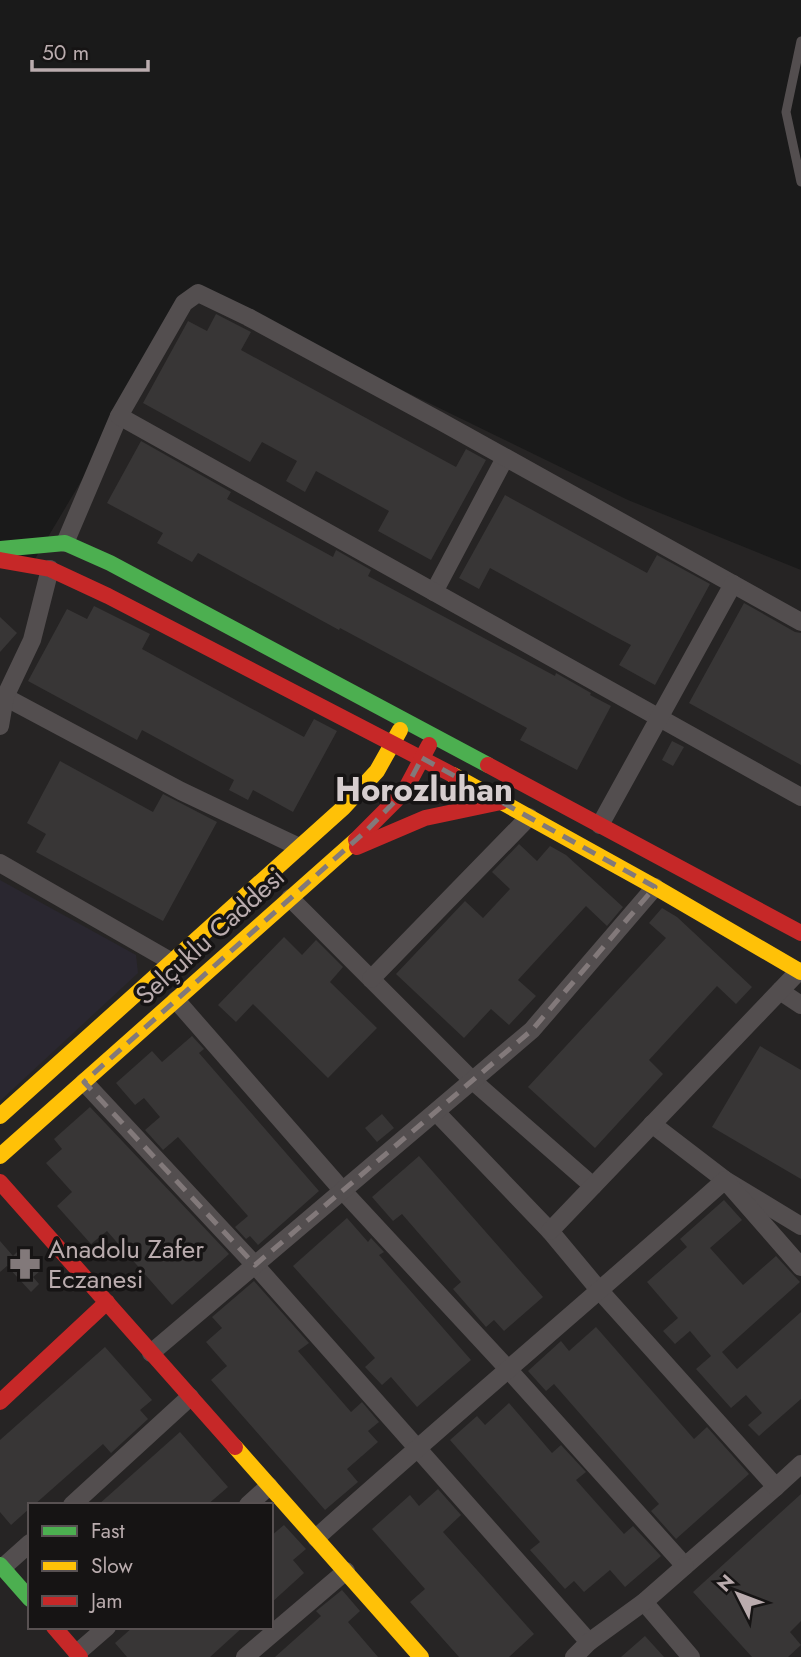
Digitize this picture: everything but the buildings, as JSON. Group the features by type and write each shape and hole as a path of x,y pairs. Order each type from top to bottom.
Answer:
{"street":[{"path":"65,543 119,416 184,303 198,293 272,330 801,622"},
{"path":"119,416 801,797"},
{"path":"434,592 505,458"},
{"path":"0,549 65,543 110,563 801,933"},
{"path":"0,560 50,569 108,596 422,758 800,971 550,1231"},
{"path":"0,726 5,697 32,640 50,569"},
{"path":"600,825 733,584"},
{"path":"5,697 181,791 299,847"},
{"name":"Selçuklu Caddesi","path":"0,1116 343,808 377,771 405,720"},
{"name":"Selçuklu Caddesi","path":"0,1156 366,831 404,792 434,736"},
{"path":"337,856 425,818 501,802"},
{"path":"371,979 529,817"},
{"path":"0,863 172,962"},
{"path":"151,1353 532,1030 655,887"},
{"path":"290,898 472,1081 593,1186"},
{"path":"780,991 801,1005"},
{"path":"176,1000 343,1191 685,1566"},
{"path":"84,1082 255,1265 589,1642"},
{"path":"436,1112 550,1231 600,1291 776,1487"},
{"path":"652,1124 725,1180 801,1226"},
{"path":"725,1180 801,1267"},
{"path":"316,1538 725,1180"},
{"path":"0,1182 420,1657"},
{"path":"0,1402 107,1302"},
{"path":"74,1503 190,1397"},
{"path":"574,1657 589,1642 644,1602 801,1464"},
{"path":"250,1503 269,1486"},
{"path":"28,1545 1,1567 28,1597"},
{"path":"245,1657 346,1571"},
{"path":"644,1602 691,1657"},
{"path":"56,1629 78,1655 105,1629"}],"lane":[{"path":"801,41 786,112 801,182"}],"highlighted area":[{"path":"422,758 655,887 532,1030 255,1265 84,1082 366,831 404,792"}],"shaded area":[{"path":"195,289 628,500 801,570 801,1657 0,1657 0,564 32,564"},
{"path":"0,880 136,955 138,973 0,1101"}],"traffic: fast":[{"path":"0,549 65,543 110,563 488,765"},
{"path":"0,1565 28,1597"}],"traffic: slow":[{"path":"0,1116 343,808 377,771 400,730"},
{"path":"453,775 801,972"},
{"path":"0,1156 356,840"},
{"path":"235,1447 421,1657"}],"traffic: jam":[{"path":"0,560 50,569 108,596 453,775"},
{"path":"356,840 404,792 429,745"},
{"path":"488,765 801,933"},
{"path":"357,847 425,818 501,802"},
{"path":"0,1182 235,1447"},
{"path":"0,1402 107,1302"},
{"path":"56,1629 80,1657"}],"place":[{"name":"Anadolu Zafer Eczanesi","path":"25,1264"}],"district":[{"name":"Horozluhan","path":"424,789"}]}
